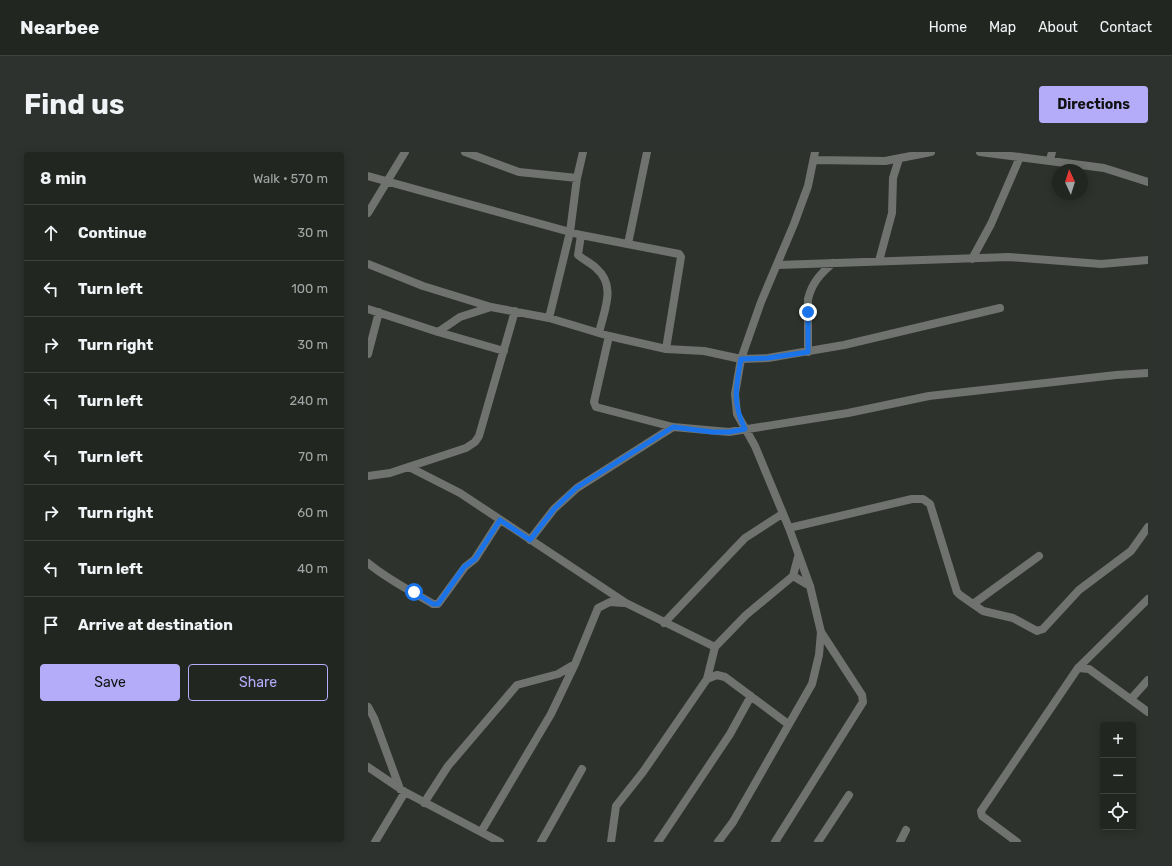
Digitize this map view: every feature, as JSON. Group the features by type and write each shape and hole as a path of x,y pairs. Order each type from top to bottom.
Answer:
{"street":[{"path":"368,213 405,152"},
{"path":"465,152 519,172 577,178"},
{"path":"549,318 570,232 577,178 583,152"},
{"path":"628,244 647,152"},
{"path":"775,842 863,702 862,695 821,632 810,586 789,528 755,446 737,414 735,394 741,359 761,302 778,265 808,186 814,156 885,161 899,160 931,152"},
{"path":"980,152 998,153 1020,157 1051,156 1104,168 1148,182"},
{"path":"972,258 991,224 1020,157"},
{"path":"879,261 892,213 893,178 899,160"},
{"path":"885,161 893,178"},
{"path":"368,176 581,235 675,252 681,257 666,349"},
{"path":"581,235 578,255 597,268 605,279 609,288 599,333"},
{"path":"778,265 1009,257 1100,264 1148,260"},
{"path":"368,264 423,286 490,307 515,310 549,318 609,336 666,349 704,351 741,359 768,358 808,352 1000,308"},
{"path":"808,352 808,300 810,291 818,277 833,264"},
{"path":"438,332 460,317 490,307"},
{"path":"368,309 438,332 504,351"},
{"path":"368,476 409,467 466,448 475,442 479,436 515,310"},
{"path":"368,354 379,312"},
{"path":"609,336 594,405 600,410 673,427 713,432 729,432 848,413 929,396 1116,375 1148,373"},
{"path":"530,540 554,509 576,488 673,427"},
{"path":"409,467 460,493 626,603 715,648"},
{"path":"789,528 912,499 923,499 930,504 957,592 973,604 989,613 1013,618 1029,629 1040,631 1079,590 1131,551 1148,527"},
{"path":"664,623 745,538 782,514"},
{"path":"368,562 377,570 433,604 438,604 464,567 475,559 500,520"},
{"path":"611,842 616,806 643,772 707,678 715,648 746,614 793,576 798,555"},
{"path":"973,604 1039,556"},
{"path":"793,576 810,586"},
{"path":"1017,842 982,816 981,811 1078,668 1086,658 1148,599"},
{"path":"481,832 550,714 575,664 598,608 610,602 626,603"},
{"path":"718,842 732,822 812,684 817,669 821,632"},
{"path":"1086,658 1089,669"},
{"path":"424,803 448,766 517,685 558,674 575,664"},
{"path":"1078,668 1089,669 1148,712"},
{"path":"707,678 717,676 725,677 788,724"},
{"path":"1131,699 1148,680"},
{"path":"658,842 730,734 751,696"},
{"path":"368,707 374,718 402,791 376,841 368,835"},
{"path":"368,767 402,791 481,832 495,841"},
{"path":"541,842 582,769"},
{"path":"818,842 849,795"},
{"path":"900,842 906,830"}],"route":[{"path":"414,592 433,604 438,604 441,602 464,567 475,559 500,520 530,540 554,509 576,488 673,427 713,432 729,432 745,429 737,414 735,394 741,359 768,358 808,352 808,312"}]}
